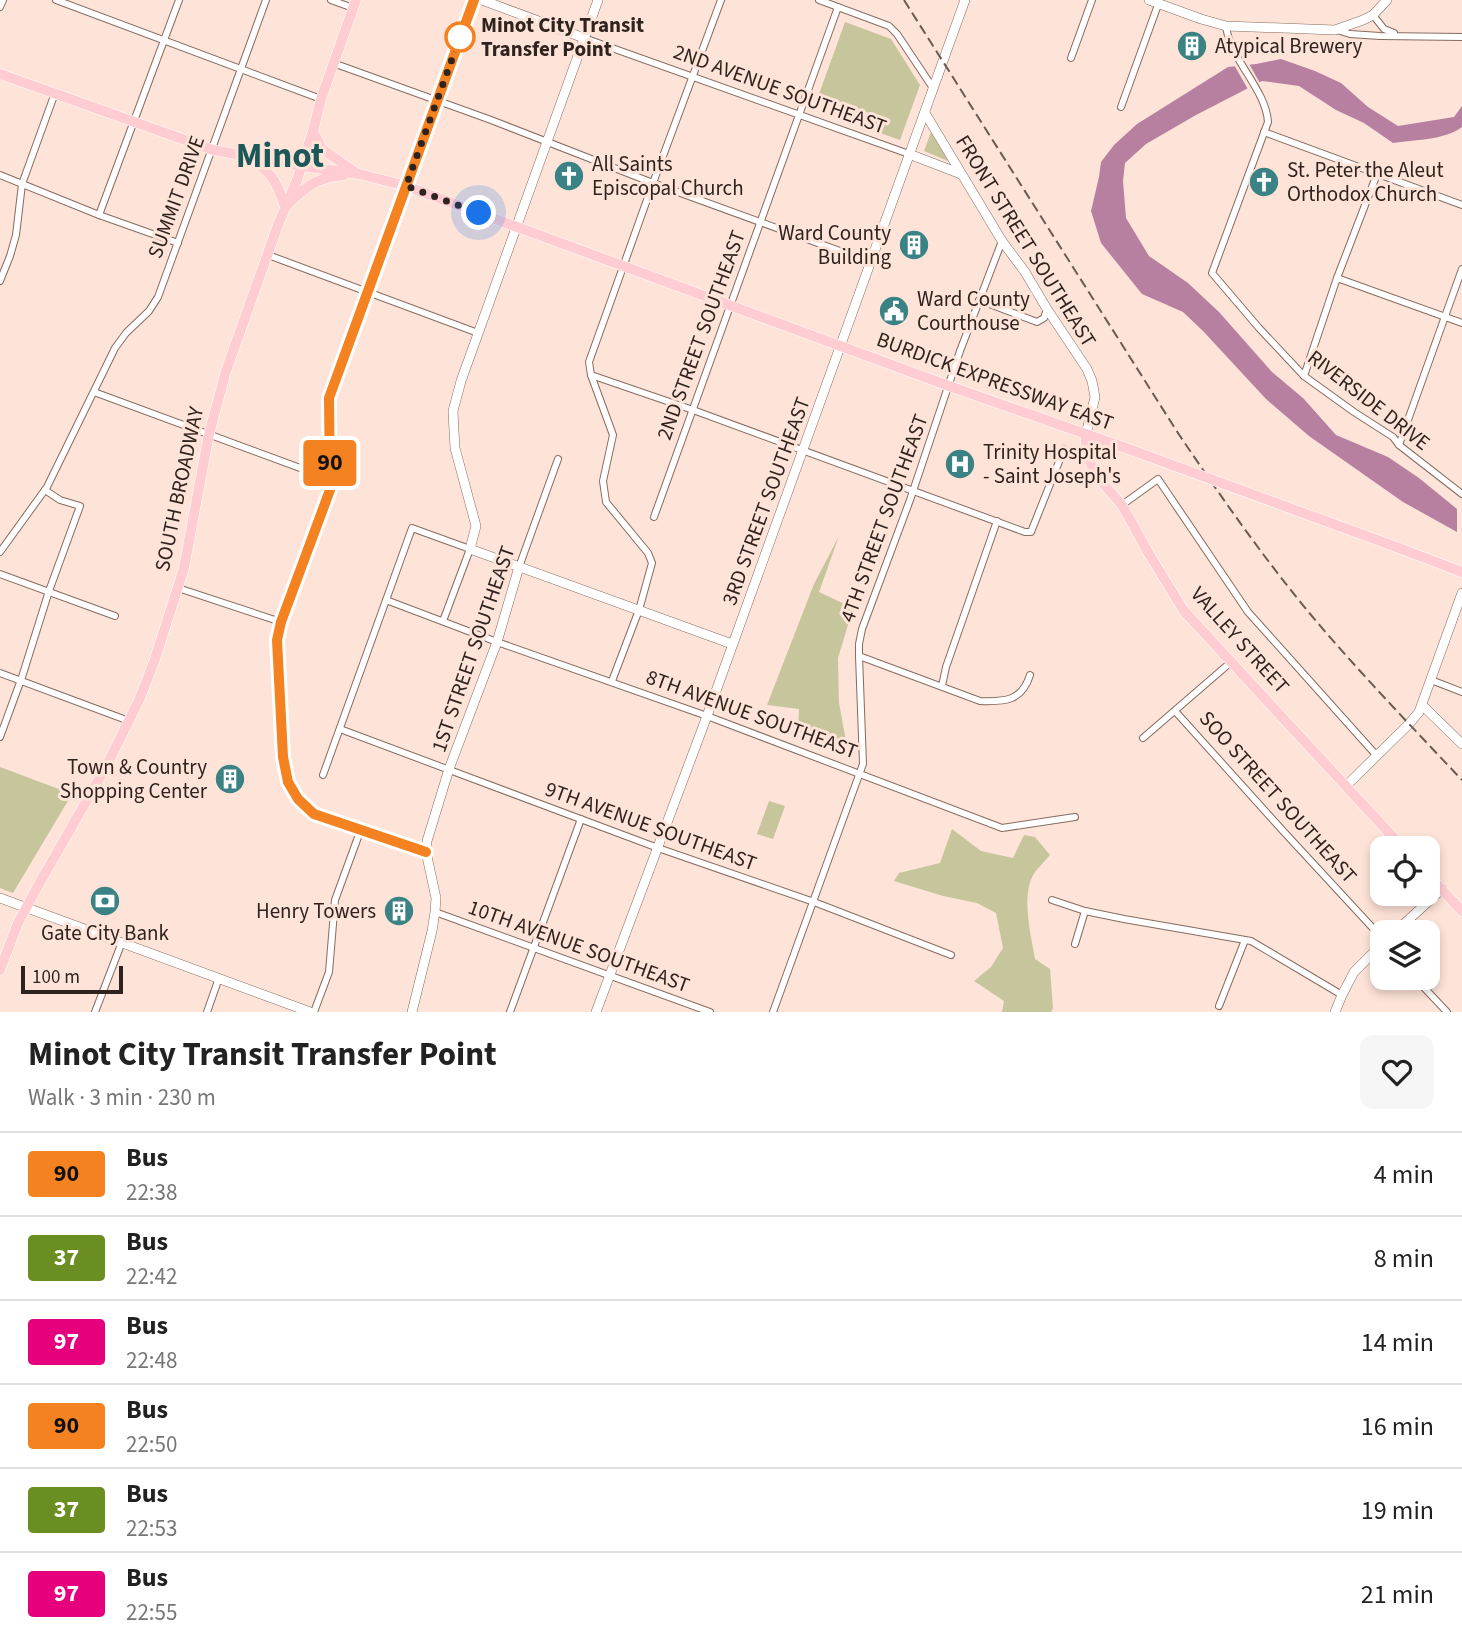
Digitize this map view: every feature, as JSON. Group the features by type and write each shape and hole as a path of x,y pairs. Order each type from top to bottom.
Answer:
{"main road":[{"name":"SOUTH BROADWAY","path":"0,970 15,930 107,765 140,698 155,659 184,568 209,434 230,360 302,166 321,99 355,4"},
{"path":"0,74 213,150 359,174"},
{"path":"313,131 322,149 359,174"},
{"path":"238,155 251,160 273,177 285,207 315,181 359,174"},
{"name":"BURDICK EXPRESSWAY EAST","path":"359,174 406,186 1462,572"},
{"name":"VALLEY STREET","path":"1086,434 1091,465 1099,479 1122,505 1184,611 1392,836"},
{"path":"1442,889 1462,911"}],"street":[{"path":"0,7 3,0"},
{"path":"56,0 321,99"},
{"path":"99,215 179,0"},
{"name":"SUMMIT DRIVE","path":"0,551 55,474 115,348 154,304 213,150 266,0"},
{"path":"331,0 355,4"},
{"path":"412,1012 435,912 436,898 426,852 314,814 298,799 288,782 283,757 277,640 281,622 330,490 329,398 474,0"},
{"path":"482,0 584,38"},
{"path":"443,621 476,526 456,448 453,411 461,381 598,0"},
{"path":"612,681 639,610 652,563 648,553 606,502 603,481 613,435 591,375 589,362 721,0"},
{"path":"819,0 890,26 933,88"},
{"name":"3RD STREET SOUTHEAST","path":"596,1012 707,716 965,0"},
{"path":"1071,58 1092,0"},
{"path":"1335,30 1373,15 1388,0"},
{"path":"1121,107 1156,1 1226,26 1335,30 1380,36 1462,37"},
{"name":"2ND STREET SOUTHEAST","path":"654,517 838,7"},
{"path":"1373,15 1384,29 1403,35"},
{"path":"1226,26 1227,40 1268,114 1264,132 1462,205"},
{"name":"2ND AVENUE SOUTHEAST","path":"584,38 963,175"},
{"path":"333,63 870,262"},
{"path":"0,281 16,235 22,184 55,93"},
{"name":"FRONT STREET SOUTHEAST","path":"925,113 1002,241 1087,369 1094,390 1094,403 1086,434"},
{"name":"RIVERSIDE DRIVE","path":"1264,132 1212,273 1304,376 1393,437 1399,445 1462,494"},
{"path":"1304,376 1337,278 1377,174"},
{"path":"0,175 178,243"},
{"name":"4TH STREET SOUTHEAST","path":"773,1012 861,773 863,764 859,644 862,629 1002,241"},
{"path":"268,254 478,333"},
{"path":"1399,445 1462,269"},
{"path":"1337,278 1462,323"},
{"path":"979,300 1037,322 1044,318 1047,309"},
{"path":"591,375 1025,532 1031,532 1063,449"},
{"path":"94,392 330,479"},
{"name":"1ST STREET SOUTHEAST","path":"426,852 449,769 497,642 519,567 558,459"},
{"path":"1122,505 1158,479 1248,612 1377,756"},
{"path":"0,737 80,506 60,500 45,490"},
{"path":"942,686 946,667 997,522"},
{"path":"323,775 412,528 732,644"},
{"path":"0,574 115,616"},
{"path":"178,587 281,622"},
{"path":"1346,786 1413,720 1422,705 1462,593"},
{"name":"8TH AVENUE SOUTHEAST","path":"386,600 707,716 1002,828 1075,817"},
{"path":"859,656 980,701 1001,702 1018,695 1027,685 1030,675"},
{"path":"1143,738 1231,662"},
{"path":"0,673 128,721"},
{"path":"1431,680 1462,692"},
{"path":"1422,705 1462,744"},
{"name":"SOO STREET SOUTHEAST","path":"1175,711 1370,928"},
{"name":"9TH AVENUE SOUTHEAST","path":"340,729 658,848 814,902 951,955"},
{"path":"510,1012 581,819"},
{"path":"0,898 312,1012 329,972 335,900 361,830"},
{"path":"1408,920 1442,889"},
{"path":"1052,900 1085,911 1251,941 1342,995"},
{"path":"1075,944 1085,911"},
{"name":"10TH AVENUE SOUTHEAST","path":"435,912 710,1012"},
{"path":"1219,1006 1245,940"},
{"path":"96,1012 122,942"},
{"path":"1335,1012 1354,972 1370,954"},
{"path":"207,1012 219,978"},
{"path":"1426,990 1447,1012"}],"shaded area":[{"path":"845,22 891,39 920,85 900,140 869,129 874,115 819,94"},
{"path":"1281,59 1341,83 1368,107 1398,126 1454,117 1462,106 1462,127 1447,135 1393,143 1299,86 1262,81 1146,144 1125,163 1123,181 1126,218 1149,256 1188,283 1219,312 1272,372 1303,398 1336,435 1388,457 1457,509 1457,532 1403,502 1309,436 1266,399 1183,312 1142,294 1101,243 1091,211 1101,162 1114,145 1137,124 1228,67"},
{"path":"931,132 948,161 924,151"},
{"path":"839,536 819,592 853,608 838,658 839,703 847,747 798,732 799,709 767,705 814,584"},
{"path":"0,767 72,794 13,893 0,888"},
{"path":"769,801 785,806 773,839 757,834"},
{"path":"952,829 981,851 1013,858 1024,835 1035,837 1050,855 1035,872 1027,903 1035,959 1050,969 1051,1012 1002,1012 1004,1001 974,981 991,967 1003,948 996,913 977,903 894,881 899,873 940,863"}],"pier":[{"path":"1248,62 1261,85 1249,91 1233,63"}],"railway":[{"path":"904,0 1176,430 1241,524 1329,636 1462,780"}],"bus line":[{"name":"90","path":"426,852 314,814 298,799 288,782 283,757 277,640 281,622 330,490 329,398 474,0"}],"place":[{"name":"Minot City Transit Transfer Point","path":"460,37"},
{"name":"Atypical Brewery","path":"1192,46"},
{"name":"All Saints Episcopal Church","path":"569,176"},
{"name":"St. Peter the Aleut Orthodox Church","path":"1264,182"},
{"name":"Ward County Building","path":"914,245"},
{"name":"Ward County Courthouse","path":"894,311"},
{"name":"Trinity Hospital - Saint Joseph's","path":"960,464"},
{"name":"Town & Country Shopping Center","path":"230,779"},
{"name":"Gate City Bank","path":"105,901"},
{"name":"Henry Towers","path":"399,911"}],"district":[{"name":"Minot","path":"280,156"}],"route":[{"path":"460,37 406,186 479,213"}]}
